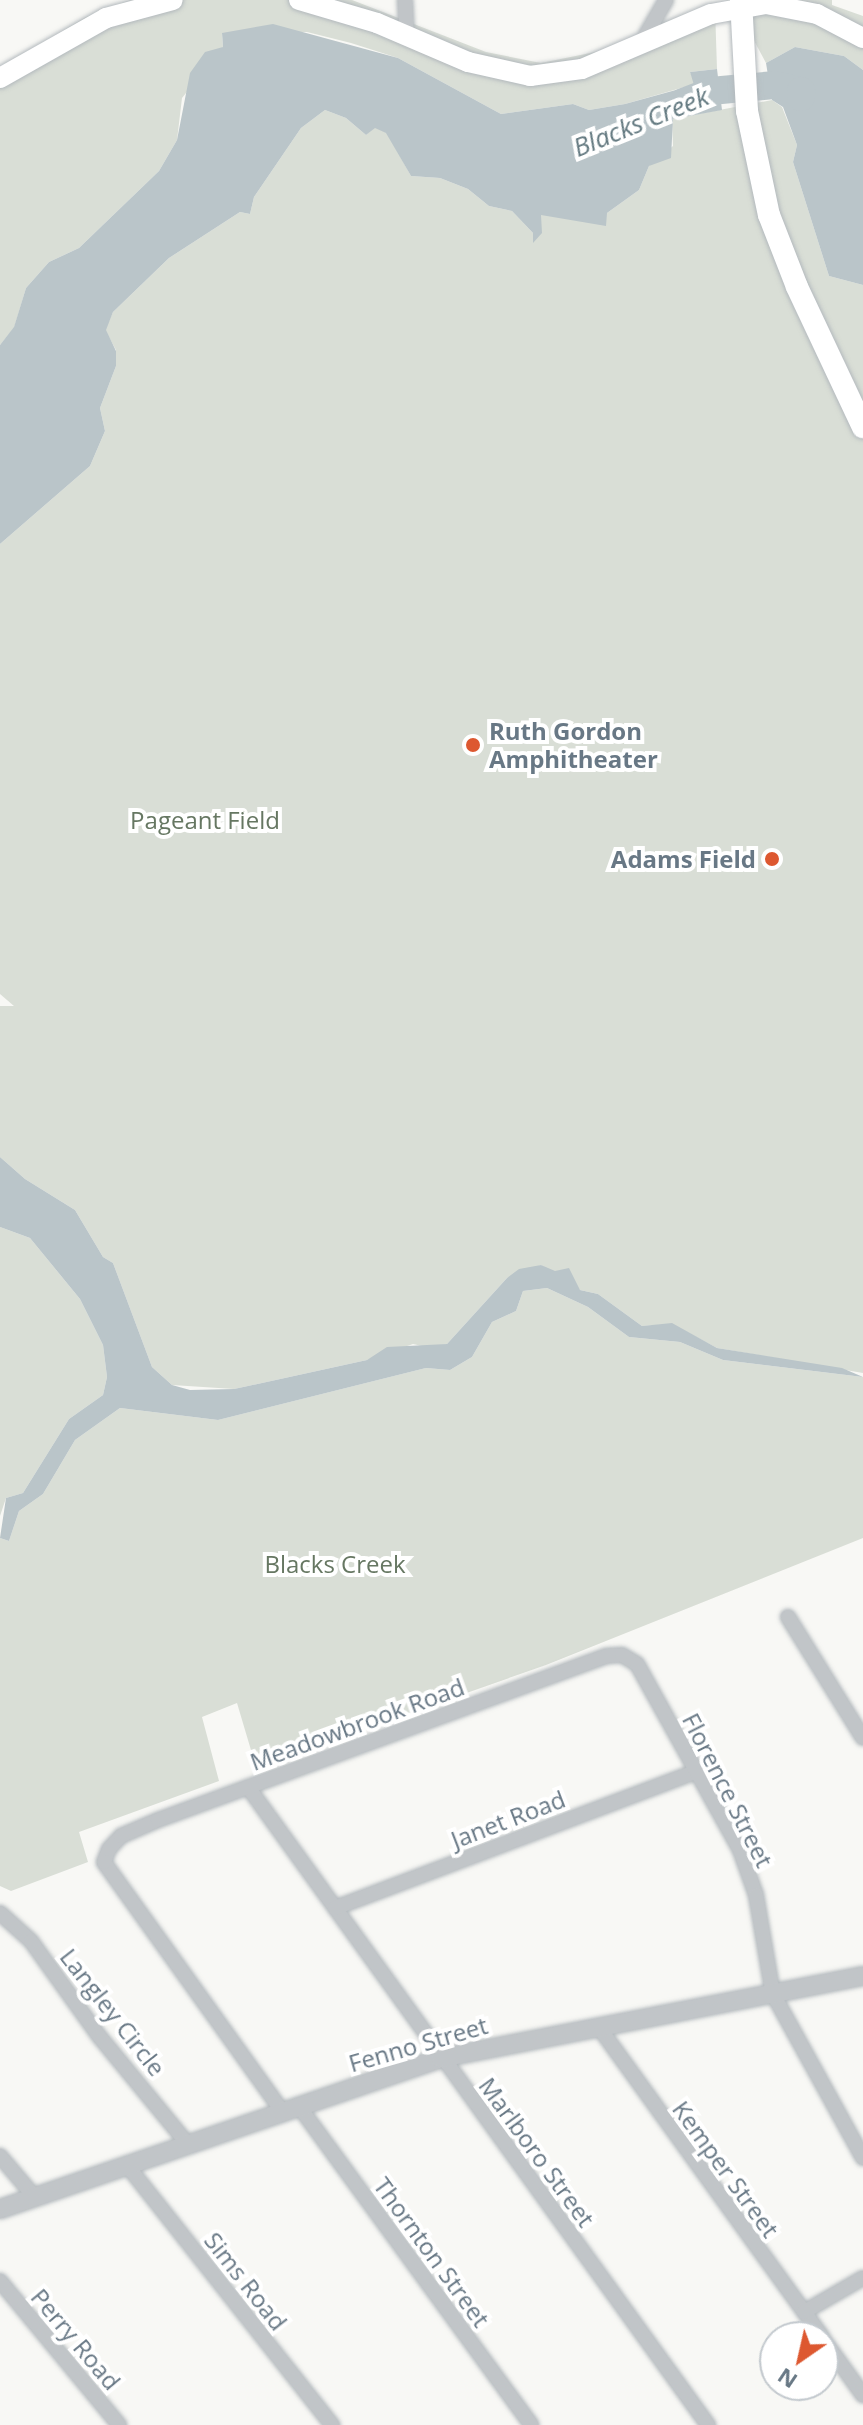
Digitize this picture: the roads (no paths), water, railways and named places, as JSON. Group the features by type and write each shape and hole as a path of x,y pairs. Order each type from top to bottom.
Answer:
{"main road":[{"path":"0,78 106,18 173,0"},
{"path":"299,0 407,35 468,62 530,76 582,69 740,4 790,6 839,22 863,38"},
{"path":"740,4 747,111 769,215 797,287 863,427"}],"street":[{"path":"405,0 407,35"},
{"path":"638,48 666,0"},
{"path":"788,1617 863,1738"},
{"name":"Meadowbrook Road","path":"104,1862 121,1836 248,1787 606,1656 622,1655 637,1664"},
{"name":"Florence Street","path":"637,1664 740,1850 756,1895 773,1994 863,2158"},
{"name":"Janet Road","path":"335,1908 698,1771"},
{"name":"Marlboro Street","path":"248,1787 708,2425"},
{"name":"Thornton Street","path":"104,1862 531,2425"},
{"name":"Langley Circle","path":"0,1913 31,1941 90,2026 187,2143"},
{"name":"Fenno Street","path":"0,2209 33,2195 441,2058 863,1976"},
{"name":"Kemper Street","path":"598,2026 810,2321"},
{"path":"0,2156 33,2195"},
{"name":"Sims Road","path":"126,2164 332,2425"},
{"path":"804,2312 863,2278"},
{"name":"Perry Road","path":"0,2281 119,2425"},
{"name":"Kemper Street","path":"839,2362 863,2395"}],"water":[{"path":"273,24 398,58 501,114 573,104 589,110 625,104 694,85 690,72 717,69 722,110 673,119 671,158 649,166 639,190 607,213 606,226 541,215 542,233 533,243 533,233 512,211 489,206 468,189 440,178 411,176 386,133 375,128 366,135 346,118 325,110 301,128 254,197 250,214 240,212 169,258 113,312 106,330 116,351 116,366 100,408 105,431 90,466 0,544 0,345 14,327 26,288 49,262 79,248 159,171 177,140 190,73 205,52 223,47 222,33"},
{"path":"795,47 844,56 863,70 863,285 829,276 793,162 797,145 783,107 772,100 766,63"},
{"path":"0,1157 25,1179 75,1210 103,1257 113,1263 152,1367 172,1385 190,1390 234,1389 367,1360 387,1347 447,1344 507,1278 519,1269 541,1265 555,1271 569,1268 580,1290 598,1294 642,1326 672,1323 717,1348 842,1368 863,1377 723,1360 680,1342 629,1337 588,1307 547,1288 523,1291 516,1311 492,1322 472,1357 450,1370 426,1368 218,1420 120,1408 75,1440 43,1494 19,1511 9,1541 0,1538 6,1498 23,1493 69,1419 103,1395 107,1377 103,1345 80,1299 30,1238 0,1227"}],"waterway":[{"name":"Blacks Creek","path":"683,102 711,91 774,85 801,91 801,97"}],"place":[{"name":"Ruth Gordon Amphitheater","path":"473,745"},
{"name":"Adams Field","path":"772,859"}],"park label":[{"name":"Pageant Field","path":"205,820"}]}
